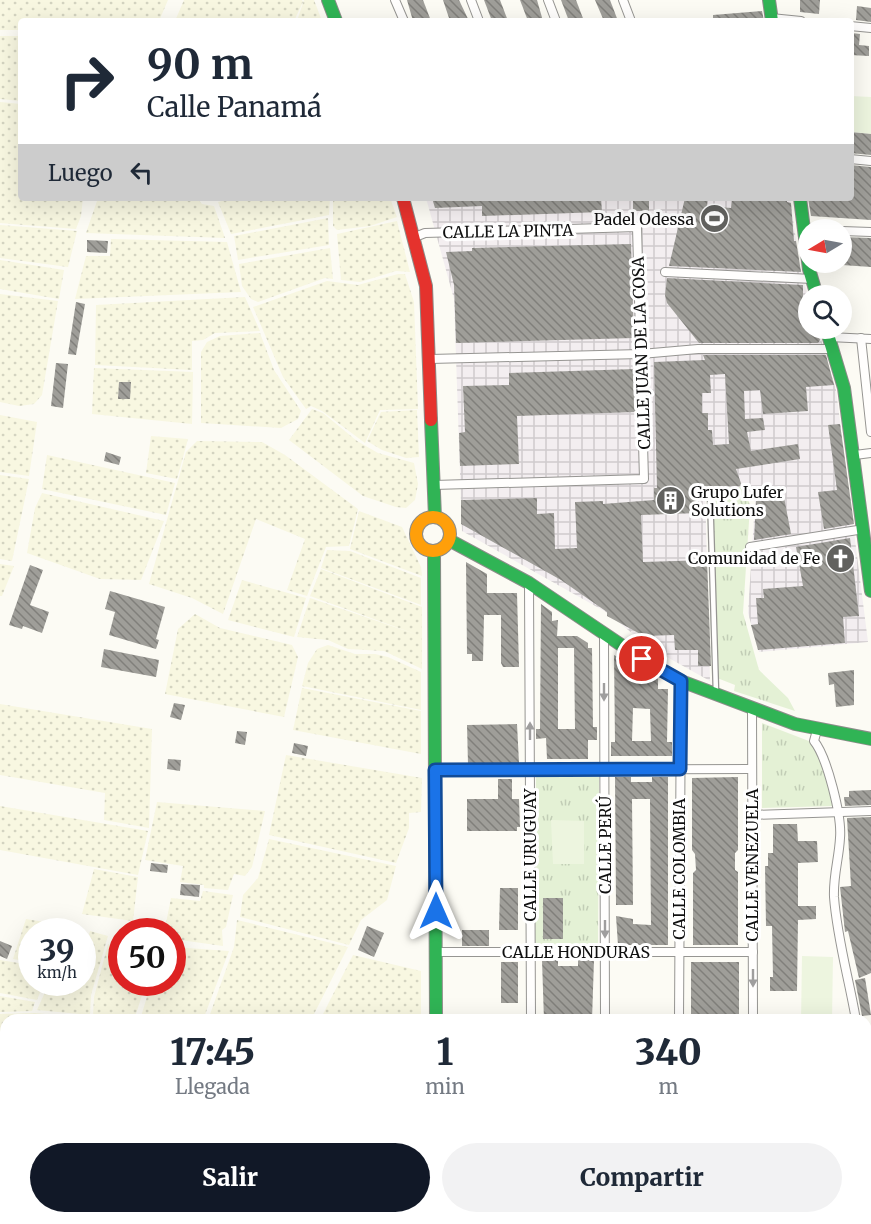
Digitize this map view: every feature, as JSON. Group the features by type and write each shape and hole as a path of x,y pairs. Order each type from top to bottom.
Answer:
{"main road":[{"path":"328,0 335,18"},
{"path":"769,0 772,18"},
{"path":"404,201 416,237 426,286 435,517"},
{"path":"800,201 803,219"},
{"path":"811,273 814,285"},
{"path":"829,339 844,388 866,521 871,591"},
{"path":"435,517 444,521 449,530 449,540 444,547 434,551 419,544 416,536 420,524 425,519 435,517"},
{"path":"449,540 529,583 604,634 681,681 752,710 817,730 870,738"},
{"path":"434,551 436,1014"}],"street":[{"path":"395,0 403,18"},
{"path":"471,0 478,18"},
{"path":"548,0 555,18"},
{"path":"623,0 630,18"},
{"path":"854,26 871,28"},
{"path":"854,159 871,161"},
{"name":"CALLE LA PINTA","path":"416,237 425,232 637,227"},
{"name":"CALLE JUAN DE LA COSA","path":"434,485 644,479 637,227"},
{"path":"852,231 871,232"},
{"path":"665,272 812,279"},
{"path":"852,338 871,339"},
{"path":"861,338 871,432"},
{"path":"430,359 641,354 817,339"},
{"path":"855,455 871,453"},
{"path":"750,547 866,521"},
{"name":"CALLE URUGUAY","path":"529,583 531,1014"},
{"name":"CALLE PERÚ","path":"604,634 606,1014"},
{"name":"CALLE COLOMBIA","path":"679,1014 681,681"},
{"name":"CALLE VENEZUELA","path":"752,710 753,1014"},
{"path":"817,730 814,741 825,761 838,812 841,836 834,871 834,897 855,1014"},
{"path":"435,770 752,769"},
{"path":"752,815 871,811"},
{"name":"CALLE HONDURAS","path":"436,952 753,952"}],"lane":[{"path":"710,492 716,696"}],"shaded area":[{"path":"427,201 790,201 798,254 798,273 801,273 805,285 798,285 798,339 821,339 836,390 868,642 759,652 748,613 755,502 745,487 705,488 710,681 649,647 606,612 462,531 454,299"}],"green space":[{"path":"0,0 168,0 160,18 18,18 18,30 0,30"},
{"path":"184,0 302,0 303,2 295,18 176,18"},
{"path":"304,0 314,0 321,18 298,18"},
{"path":"0,36 18,36 18,101 0,99"},
{"path":"854,96 871,97 871,134 854,132"},
{"path":"0,102 18,104 18,201 83,201 81,216 76,229 0,223"},
{"path":"97,201 200,201 202,204 214,206 225,238 86,233"},
{"path":"330,201 329,215 231,234 218,202"},
{"path":"333,201 391,201 397,217 370,226 337,230 333,226"},
{"path":"328,218 329,245 238,260 234,236"},
{"path":"397,221 410,272 396,271 360,282 341,280 337,234"},
{"path":"0,225 77,231 68,267 0,258"},
{"path":"111,239 227,242 241,292 75,299 86,256 110,256"},
{"path":"330,248 333,279 325,278 258,302 251,299 242,286 239,264"},
{"path":"0,260 64,270 59,299 0,289"},
{"path":"405,274 414,302 418,409 380,410 365,443 322,411 311,406 306,409 283,377 253,307 327,281 358,285"},
{"path":"0,294 58,301 42,395 34,404 19,406 0,402"},
{"path":"245,297 260,331 215,333 203,340 192,341 192,370 95,365 96,305"},
{"path":"260,333 274,370 301,411 298,419 281,428 201,423 201,352 207,342 220,336"},
{"path":"94,368 193,372 192,424 92,414"},
{"path":"312,409 323,413 357,441 378,453 414,463 418,484 415,500 406,508 363,496 289,440"},
{"path":"417,410 419,457 406,458 382,450 367,441 381,412"},
{"path":"0,415 37,422 29,476 0,472"},
{"path":"151,436 188,439 177,479 146,473"},
{"path":"197,441 262,442 285,455 358,509 349,546 326,547 307,596 287,590 305,539 256,519 223,614 192,598 149,584 186,452"},
{"path":"47,455 175,483 166,515 42,489"},
{"path":"0,475 29,479 12,561 0,559"},
{"path":"707,487 745,487 750,506 743,613 759,670 788,698 795,711 734,691 735,685 712,676"},
{"path":"42,493 164,521 141,580 100,579 27,553 35,508"},
{"path":"359,511 402,527 421,567 422,576 350,549"},
{"path":"327,550 350,551 421,578 421,605 321,568"},
{"path":"0,564 14,566 2,596 0,596"},
{"path":"321,569 422,607 422,669 384,651 348,649 328,640 297,637 310,598 418,635 310,596"},
{"path":"242,580 306,598 294,637 228,620"},
{"path":"195,614 220,628 292,645 298,657 284,717 165,694 178,629"},
{"path":"328,645 355,654 375,654 388,657 421,672 421,710 302,686 308,663 317,649"},
{"path":"302,688 421,711 421,754 293,730"},
{"path":"0,704 152,729 149,828 104,820 105,793 0,775"},
{"path":"762,723 814,743 820,752 833,806 762,808"},
{"path":"286,755 422,778 421,812 409,813 409,828 396,863 269,835"},
{"path":"536,777 599,777 598,946 535,946"},
{"path":"157,802 265,811 252,867 245,876 234,874 228,890 204,888 204,885 180,882 183,866 145,860"},
{"path":"0,806 148,831 138,875 0,850"},
{"path":"551,820 584,821 584,864 553,864"},
{"path":"269,839 396,866 387,900 361,920 349,945 240,917 243,895 258,878"},
{"path":"94,869 138,877 133,918 82,914"},
{"path":"203,891 233,895 226,927 222,930 223,946 186,941 186,918 167,918 171,898 200,901"},
{"path":"237,920 348,947 314,1014 210,1014 234,947"},
{"path":"96,933 108,936 96,978"},
{"path":"18,944 18,960 13,959"},
{"path":"108,944 108,996 142,996 136,1014 93,1014 94,997"},
{"path":"186,948 229,951 205,1014 142,1014 147,996 186,996"},
{"path":"353,955 421,971 421,1014 323,1014"},
{"path":"802,956 833,957 832,1014 801,1014"},
{"path":"0,960 18,963 18,996 39,996 37,1000 0,993"},
{"path":"0,996 35,1002 32,1011 0,1012"},
{"path":"43,996 91,996 90,1014 37,1010"},
{"path":"35,1013 45,1014 0,1014"}],"building":[{"path":"407,0 423,0 430,18 412,18"},
{"path":"443,0 459,0 468,18 449,18"},
{"path":"484,0 500,0 507,18 491,18"},
{"path":"520,0 537,0 542,18 527,18"},
{"path":"561,0 576,0 583,18 568,18"},
{"path":"595,0 610,0 617,18 603,18"},
{"path":"800,0 820,0 819,14 800,12"},
{"path":"857,6 871,8 871,22 856,20"},
{"path":"762,11 763,18 713,18 713,15"},
{"path":"854,33 860,34 859,45 869,46 869,56 854,55"},
{"path":"854,132 871,134 871,155 854,153"},
{"path":"854,165 871,167 871,220 811,216 808,201 854,201"},
{"path":"433,201 601,201 602,212 482,216 482,206 435,208"},
{"path":"633,201 649,201 649,211 633,211"},
{"path":"684,201 708,201 707,206 731,208 732,201 787,201 791,203 794,241 796,241 798,253 798,272 669,266"},
{"path":"852,237 871,238 871,267 852,266"},
{"path":"87,240 108,241 107,253 87,252"},
{"path":"631,244 634,338 456,343 454,285 446,252 472,251 472,248"},
{"path":"667,278 803,285 798,285 798,339 820,340 818,343 699,343 667,303 665,295"},
{"path":"76,302 85,304 76,355 68,354"},
{"path":"703,355 826,355 834,385 806,387 808,411 763,414 760,390 744,391 745,419 763,418 765,430 747,432 751,451 798,444 800,459 736,469 742,486 698,487 699,513 641,515 643,562 707,560 711,666 698,666 698,650 675,650 674,635 644,636 607,616 607,612 561,580 461,524 461,500 537,498 537,514 554,513 555,549 577,548 575,502 603,501 603,504 654,500 654,488 657,488 654,362 705,360","holes":["725,374 729,444 713,445 712,430 708,430 708,413 702,413 702,393 711,393 710,375"]},
{"path":"56,363 68,364 63,408 51,406"},
{"path":"635,369 636,412 517,416 519,464 460,466 459,433 465,432 463,386 509,385 509,373"},
{"path":"119,382 131,382 130,399 118,399"},
{"path":"840,424 854,524 824,529 818,492 837,490 828,425"},
{"path":"106,452 121,457 119,465 104,461"},
{"path":"784,497 791,534 754,540 756,501"},
{"path":"850,538 859,616 843,617 845,643 758,650 751,625 758,624 756,598 764,598 763,589 803,586 796,547"},
{"path":"466,562 487,574 487,593 517,593 519,667 503,667 501,663 501,615 484,615 483,661 472,661 472,654 467,654"},
{"path":"30,565 43,570 30,605 49,612 42,633 23,626 22,629 9,625"},
{"path":"110,591 165,607 156,639 159,640 156,649 109,635 115,612 105,609"},
{"path":"541,604 552,612 552,621 558,620 557,636 577,636 588,643 588,648 592,648 593,727 597,727 597,740 588,740 588,759 547,759 546,738 536,739 536,729 540,729","holes":["558,648 574,648 575,729 558,729"]},
{"path":"104,649 159,660 156,677 101,667"},
{"path":"614,655 627,662 628,671 648,674 658,679 658,689 668,689 667,742 672,742 672,756 611,756 611,742 615,742","holes":["633,708 650,709 651,741 632,741"]},
{"path":"854,670 854,705 836,707 834,684 829,685 828,673"},
{"path":"174,703 185,705 181,720 170,717"},
{"path":"517,724 519,763 468,764 467,725"},
{"path":"237,731 247,732 245,745 235,743"},
{"path":"294,743 308,746 306,756 292,753"},
{"path":"168,759 181,760 180,771 167,769"},
{"path":"615,777 631,777 631,782 652,782 652,777 668,777 668,945 618,945 616,916 633,919 633,924 651,925 650,799 632,799 633,905 616,905"},
{"path":"738,777 738,850 735,853 735,870 738,872 738,945 693,945 693,873 696,870 695,854 692,850 692,778"},
{"path":"498,779 512,779 512,799 519,799 520,827 517,827 517,831 467,831 467,799 498,799"},
{"path":"871,790 871,805 845,806 844,797 849,797 849,791"},
{"path":"871,817 871,973 859,978 848,931 845,932 840,887 851,886 847,818"},
{"path":"773,824 797,824 798,841 817,841 818,862 798,863 798,906 816,906 816,919 798,920 797,991 770,991 770,977 773,977 772,926 766,926 765,866 768,866 768,853 773,853"},
{"path":"151,863 168,865 167,873 150,871"},
{"path":"181,884 200,885 199,897 180,895"},
{"path":"500,888 518,888 518,930 499,930"},
{"path":"543,898 563,898 563,939 543,939"},
{"path":"367,926 384,933 374,957 358,950"},
{"path":"462,930 489,930 489,946 462,946"},
{"path":"0,941 12,946 7,959 0,956"},
{"path":"542,960 558,960 558,966 578,966 578,960 594,960 592,1014 544,1014"},
{"path":"501,962 518,962 518,1003 501,1003"},
{"path":"691,962 739,962 739,1014 691,1014"},
{"path":"865,978 871,1014 862,1014 855,980"}],"traffic: fast":[{"path":"328,0 335,18"},
{"path":"769,0 772,18"},
{"path":"800,201 809,269 814,285"},
{"path":"829,339 844,388 871,591"},
{"path":"431,420 435,517"},
{"path":"449,540 529,583 642,659 681,681 795,724 871,739"},
{"path":"434,551 436,1014"}],"traffic: slow":[{"path":"433,517 445,522 450,534 445,546 433,551 421,546 416,534 421,522 433,517"}],"traffic: jam":[{"path":"404,201 426,286 431,420"}],"place":[{"name":"Padel Odessa","path":"715,219"},
{"name":"Grupo Lufer Solutions","path":"670,501"},
{"name":"Comunidad de Fe","path":"841,558"}],"route":[{"path":"436,911 435,770 680,769 681,681 642,659"}]}
